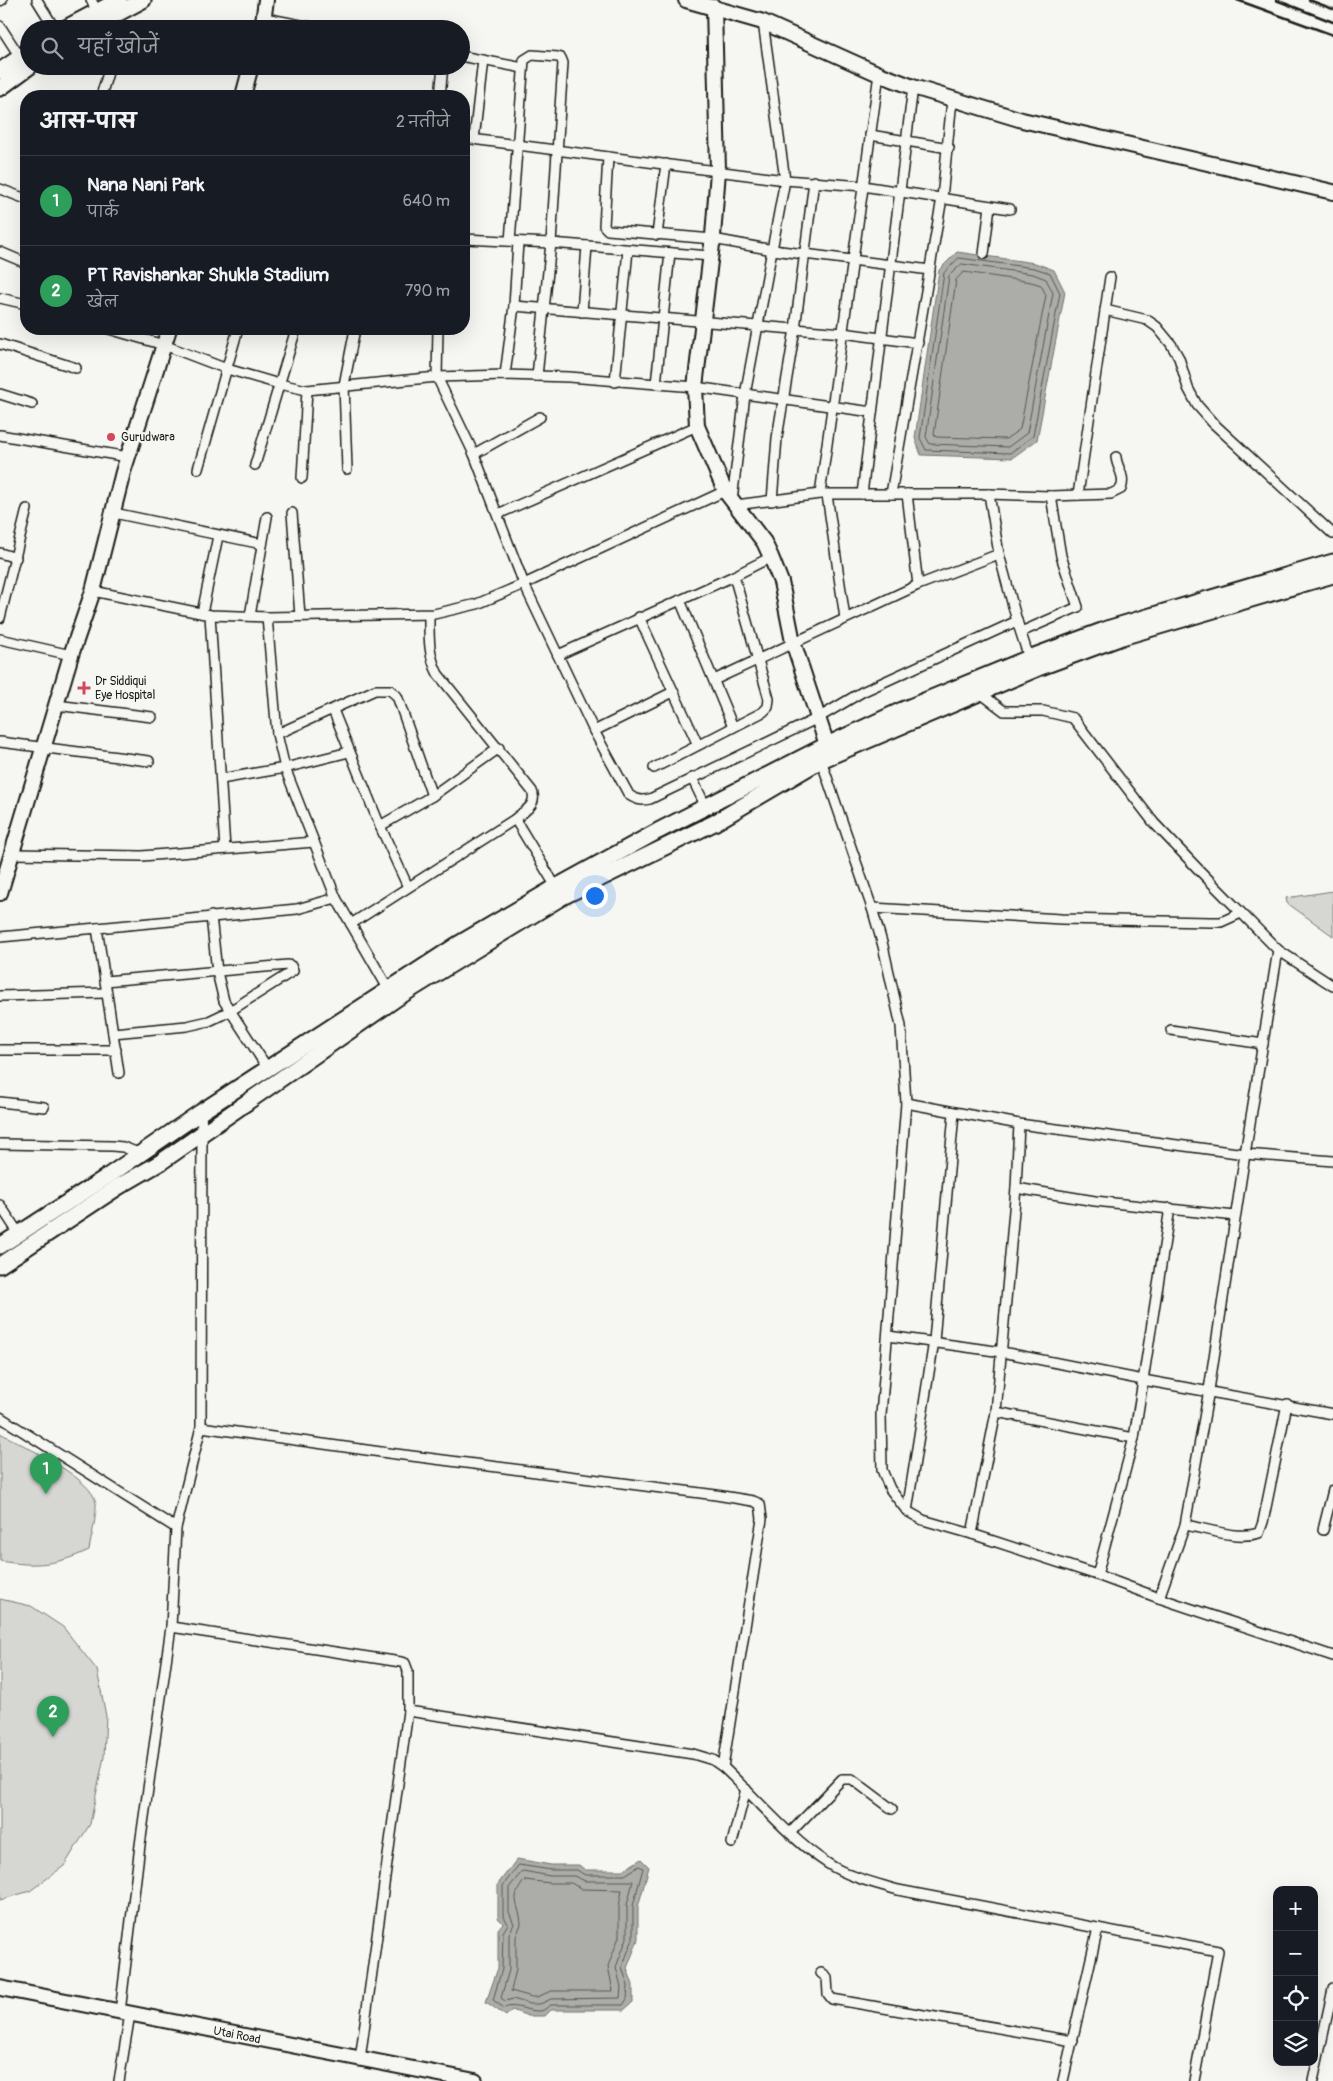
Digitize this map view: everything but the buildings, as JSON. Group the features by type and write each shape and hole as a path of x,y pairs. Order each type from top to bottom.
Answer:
{"main road":[{"path":"76,20 94,6 119,0"},
{"path":"105,20 143,0"},
{"path":"0,70 20,61"},
{"path":"0,88 20,65"},
{"path":"0,1265 118,1187 161,1162 398,998 562,897 714,822 824,753 900,711 1029,658 1110,628 1333,562"},
{"path":"0,1246 457,945 703,800 1122,637 1333,575"}],"street":[{"path":"37,0 49,20"},
{"path":"263,20 266,0"},
{"path":"686,0 763,22 879,74 952,100 1022,120 1333,192"},
{"path":"714,7 718,171 713,239 695,387 697,426 731,499 764,542 781,582 793,642 818,718 824,753 883,946 901,1026 906,1103 881,1415 882,1470 890,1489 906,1511 923,1520 1097,1575 1159,1598 1333,1656"},
{"path":"731,499 745,394 785,180 763,22"},
{"path":"0,26 20,51"},
{"path":"505,375 514,306 517,145 523,68 524,60 532,55 558,57 562,60 551,243 537,376"},
{"path":"470,58 523,68"},
{"path":"474,139 483,60"},
{"path":"845,618 824,494 832,406 879,74"},
{"path":"103,90 107,75"},
{"path":"244,90 248,75"},
{"path":"441,90 442,75"},
{"path":"862,494 912,87"},
{"path":"891,494 942,198 949,148 952,100"},
{"path":"870,135 949,148"},
{"path":"470,139 785,180 863,186 1010,209"},
{"path":"608,157 605,228 657,235 713,239 773,250 930,270"},
{"path":"657,235 666,164"},
{"path":"772,501 778,438 795,329 814,181"},
{"path":"0,189 20,196"},
{"path":"984,254 990,206"},
{"path":"470,240 551,243 710,256"},
{"path":"582,312 587,246"},
{"path":"615,382 628,250"},
{"path":"0,252 20,260"},
{"path":"656,384 670,253"},
{"path":"1078,495 1110,277"},
{"path":"0,298 20,303"},
{"path":"514,306 843,333 918,343"},
{"path":"1106,310 1147,320 1157,327 1171,344 1179,358 1188,388 1197,405 1213,423 1333,534"},
{"path":"130,335 164,345 227,369 278,384 307,390 436,377 537,376 695,387 872,412"},
{"path":"0,893 71,655 93,590 123,472 167,335"},
{"path":"198,470 236,335"},
{"path":"255,465 294,335"},
{"path":"348,470 344,385 354,335"},
{"path":"438,335 436,377 474,454 524,584 594,730 629,795 635,799 642,801 650,799 694,782 818,718 862,692 1017,621"},
{"path":"0,344 76,368"},
{"path":"302,478 307,390"},
{"path":"0,394 32,404"},
{"path":"474,454 540,417"},
{"path":"498,514 697,426"},
{"path":"0,436 128,457"},
{"path":"93,590 206,614 300,616 432,614 477,604 731,499 772,501 824,494 1050,496 1111,494 1122,489 1123,474 1116,457"},
{"path":"907,494 918,585"},
{"path":"989,494 999,554 1029,658"},
{"path":"1021,632 1078,607 1061,556 1050,496"},
{"path":"0,618 27,509"},
{"path":"114,513 262,544"},
{"path":"292,513 300,616"},
{"path":"250,616 267,517"},
{"path":"218,536 206,614 221,779 225,849"},
{"path":"0,553 16,558"},
{"path":"714,680 918,585 999,554"},
{"path":"558,655 734,576 771,557"},
{"path":"654,768 768,708 769,699 734,576"},
{"path":"680,600 733,727"},
{"path":"351,924 514,819 531,806 534,796 499,748 438,674 432,662 430,648 432,614"},
{"path":"267,616 278,734 284,768 336,898 389,990"},
{"path":"639,617 698,746"},
{"path":"0,639 71,655"},
{"path":"278,734 375,690 384,689 393,692 397,696 432,796"},
{"path":"594,730 673,692"},
{"path":"978,692 1004,711 1043,711 1072,718 1154,823 1241,913 1278,950 1333,986"},
{"path":"56,705 152,716"},
{"path":"333,710 380,826 408,887"},
{"path":"0,742 149,761"},
{"path":"380,826 432,796 499,748"},
{"path":"221,779 284,768 349,752"},
{"path":"694,782 703,800"},
{"path":"514,819 556,886"},
{"path":"12,854 142,856 314,842"},
{"path":"0,937 297,909 336,898"},
{"path":"872,908 1061,919 1210,922 1221,922 1241,913"},
{"path":"211,916 217,972 224,1001 268,1070"},
{"path":"97,928 119,1072"},
{"path":"1159,1598 1185,1525 1209,1390 1278,950"},
{"path":"105,981 288,965 293,968 292,973 230,1011 209,1021 187,1026 113,1032"},
{"path":"0,996 106,992"},
{"path":"1171,1030 1263,1044"},
{"path":"0,1050 116,1050"},
{"path":"0,1102 44,1107"},
{"path":"906,1103 1019,1124 1245,1154 1333,1161"},
{"path":"119,2081 140,1845 171,1627 176,1528 201,1427 201,1112"},
{"path":"906,1511 934,1341 954,1113"},
{"path":"972,1534 996,1412 1016,1188 1019,1124"},
{"path":"0,1144 112,1146 123,1147 141,1154"},
{"path":"1016,1188 1095,1201 1235,1216"},
{"path":"0,1205 19,1234"},
{"path":"1097,1575 1134,1438 1170,1208"},
{"path":"888,1336 1002,1352 1143,1380 1209,1390 1333,1414"},
{"path":"1185,1525 1238,1535 1250,1536 1259,1533 1263,1522 1287,1404"},
{"path":"996,1412 1134,1438"},
{"path":"0,1417 176,1528"},
{"path":"201,1427 716,1495 753,1501 760,1504 762,1519 723,1767"},
{"path":"1323,1530 1333,1490"},
{"path":"171,1627 405,1664 408,1671 408,1711 360,2059"},
{"path":"408,1711 693,1754 713,1760 723,1767 827,1864 852,1876 898,1890 1218,1951 1194,2081"},
{"path":"791,1832 842,1779 846,1778 852,1779 892,1809"},
{"path":"732,1843 746,1789"},
{"path":"1063,2081 1098,1928"},
{"path":"821,1974 826,1976 828,1994 832,1999 1073,2041"},
{"name":"Utai Road","path":"0,1988 360,2059 428,2076 475,2081"},
{"path":"1313,2081 1333,1989"}],"shaded area":[{"path":"1333,891 1333,936 1287,903 1286,898"},
{"path":"0,1433 55,1463 83,1483 92,1493 96,1508 89,1550 56,1562 24,1564 0,1561"},
{"path":"0,1599 31,1606 63,1627 97,1670 106,1716 104,1757 90,1824 64,1866 30,1891 0,1900"}],"water":[{"path":"957,252 1035,263 1054,270 1065,292 1037,440 1012,458 921,455 915,438 939,270"},
{"path":"517,1859 551,1865 579,1865 585,1870 624,1870 641,1859 649,1867 638,1907 638,1940 627,1968 633,1985 633,2002 624,2010 551,2010 545,2016 528,2016 512,2010 506,2016 486,2002 498,1968 498,1929 503,1923 498,1918 498,1884"}],"railway":[{"path":"1237,0 1333,35"},
{"path":"1276,0 1333,22"},
{"path":"1309,0 1333,9"}],"place":[{"name":"Gurudwara","path":"111,437"},
{"name":"Dr Siddiqui Eye Hospital","path":"84,688"},
{"name":"Nana Nani Park","path":"46,1494"},
{"name":"PT Ravishankar Shukla Stadium","path":"53,1737"}]}
